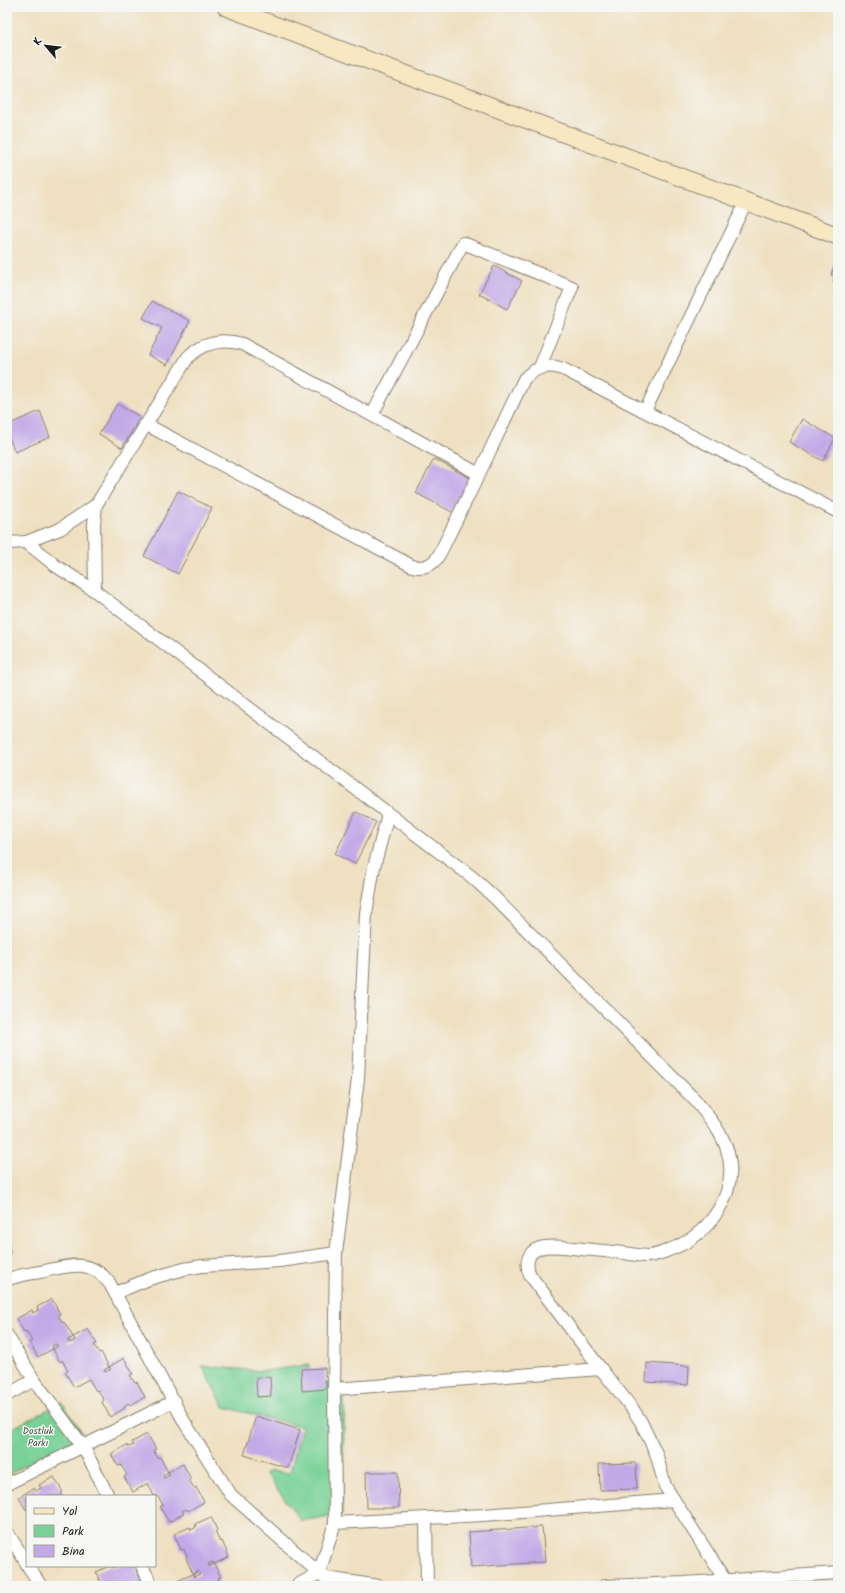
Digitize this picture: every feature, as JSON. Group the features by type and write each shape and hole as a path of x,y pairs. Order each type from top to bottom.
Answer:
{"street":[{"path":"226,7 838,236"},
{"path":"645,412 746,202"},
{"path":"372,415 463,243 572,287 540,367"},
{"path":"7,543 26,542 60,529 96,505 147,426 188,357 203,346 220,341 242,344 479,474"},
{"path":"147,426 412,566 428,566 436,559 479,474 524,379 534,370 547,366 561,368 838,512"},
{"path":"95,591 94,524 96,505"},
{"path":"26,542 56,566 95,591 456,864 494,897 695,1100 721,1135 730,1166 730,1176 722,1204 714,1217 703,1229 685,1243 662,1253 649,1256 561,1247 538,1248 529,1257 527,1266 530,1275 632,1408 641,1422 656,1453 665,1486 725,1580"},
{"path":"325,1579 335,1523 334,1389 336,1253 358,1079 366,913 374,867 388,814"},
{"path":"115,1293 149,1279 184,1269 202,1266 280,1261 336,1253"},
{"path":"7,1280 71,1265 93,1268 105,1278 115,1293 185,1423 231,1495 325,1579"},
{"path":"7,1335 34,1380 83,1446 108,1495"},
{"path":"334,1389 601,1369"},
{"path":"7,1395 34,1380"},
{"path":"7,1484 174,1401"},
{"path":"335,1523 484,1515 674,1500"},
{"path":"426,1518 427,1586"},
{"path":"7,1532 26,1562"},
{"path":"29,1567 41,1586"},
{"path":"142,1567 152,1586"},
{"path":"604,1586 725,1580 756,1582 838,1573"},
{"path":"296,1586 325,1579 379,1586"}],"green space":[{"path":"7,1236 14,1251 7,1255"},
{"path":"309,1365 311,1385 345,1383 342,1514 301,1521 265,1473 271,1471 290,1473 302,1427 224,1407 202,1366 264,1371"},
{"name":"Dostluk Parkı","path":"62,1402 84,1435 7,1475 7,1431"}],"building":[{"path":"838,256 838,283 833,281 835,276 831,275"},
{"path":"494,266 522,281 507,309 479,294"},
{"path":"152,301 190,321 167,365 148,355 162,328 143,318"},
{"path":"117,404 140,417 122,448 99,434"},
{"path":"40,411 50,437 15,452 7,433 7,425"},
{"path":"802,419 835,438 823,461 789,442"},
{"path":"434,459 472,479 454,513 416,493"},
{"path":"178,491 212,508 178,574 144,556"},
{"path":"356,812 376,822 355,864 335,854"},
{"path":"52,1299 60,1314 58,1315 73,1337 88,1329 97,1344 94,1345 99,1353 101,1352 109,1367 124,1358 133,1374 130,1375 135,1383 137,1382 145,1397 130,1405 128,1403 124,1406 125,1408 110,1417 102,1402 104,1400 98,1390 96,1391 89,1379 74,1387 65,1372 68,1371 62,1360 60,1362 53,1349 38,1357 29,1342 32,1341 16,1319 32,1310 33,1313 38,1310 37,1307","holes":["73,1337 75,1340 69,1343 68,1340","56,1344 58,1346 53,1349 52,1346","109,1367 111,1369 105,1372 104,1370"]},
{"path":"647,1363 689,1366 688,1385 646,1382"},
{"path":"325,1368 326,1389 302,1391 301,1369"},
{"path":"270,1377 271,1396 257,1397 256,1378"},
{"path":"256,1416 300,1430 288,1468 244,1455"},
{"path":"147,1434 156,1449 153,1450 158,1458 160,1457 168,1472 183,1464 191,1479 189,1480 194,1488 196,1487 204,1502 188,1511 187,1509 182,1511 184,1513 169,1522 160,1507 163,1505 157,1495 154,1495 148,1483 133,1492 124,1477 127,1475 121,1465 118,1466 111,1454 127,1445 128,1447 134,1445 132,1442","holes":["168,1472 170,1475 164,1478 163,1475"]},
{"path":"636,1463 637,1489 600,1490 599,1464"},
{"path":"366,1472 398,1472 399,1508 367,1508"},
{"path":"54,1477 63,1492 61,1493 62,1495 26,1495 26,1510 19,1497 34,1488 36,1491 41,1488 39,1485"},
{"path":"211,1517 217,1530 215,1532 220,1542 222,1541 229,1557 214,1564 221,1577 218,1578 221,1586 180,1586 177,1581 193,1574 184,1549 181,1550 174,1534 190,1527 191,1530 196,1527 195,1524","holes":["213,1562 214,1564 209,1566 208,1564","198,1571 200,1574 194,1577 193,1574"]},
{"path":"542,1527 545,1562 471,1567 469,1532"},
{"path":"107,1567 138,1567 136,1570 141,1580 144,1579 147,1586 102,1586 96,1572"}]}
